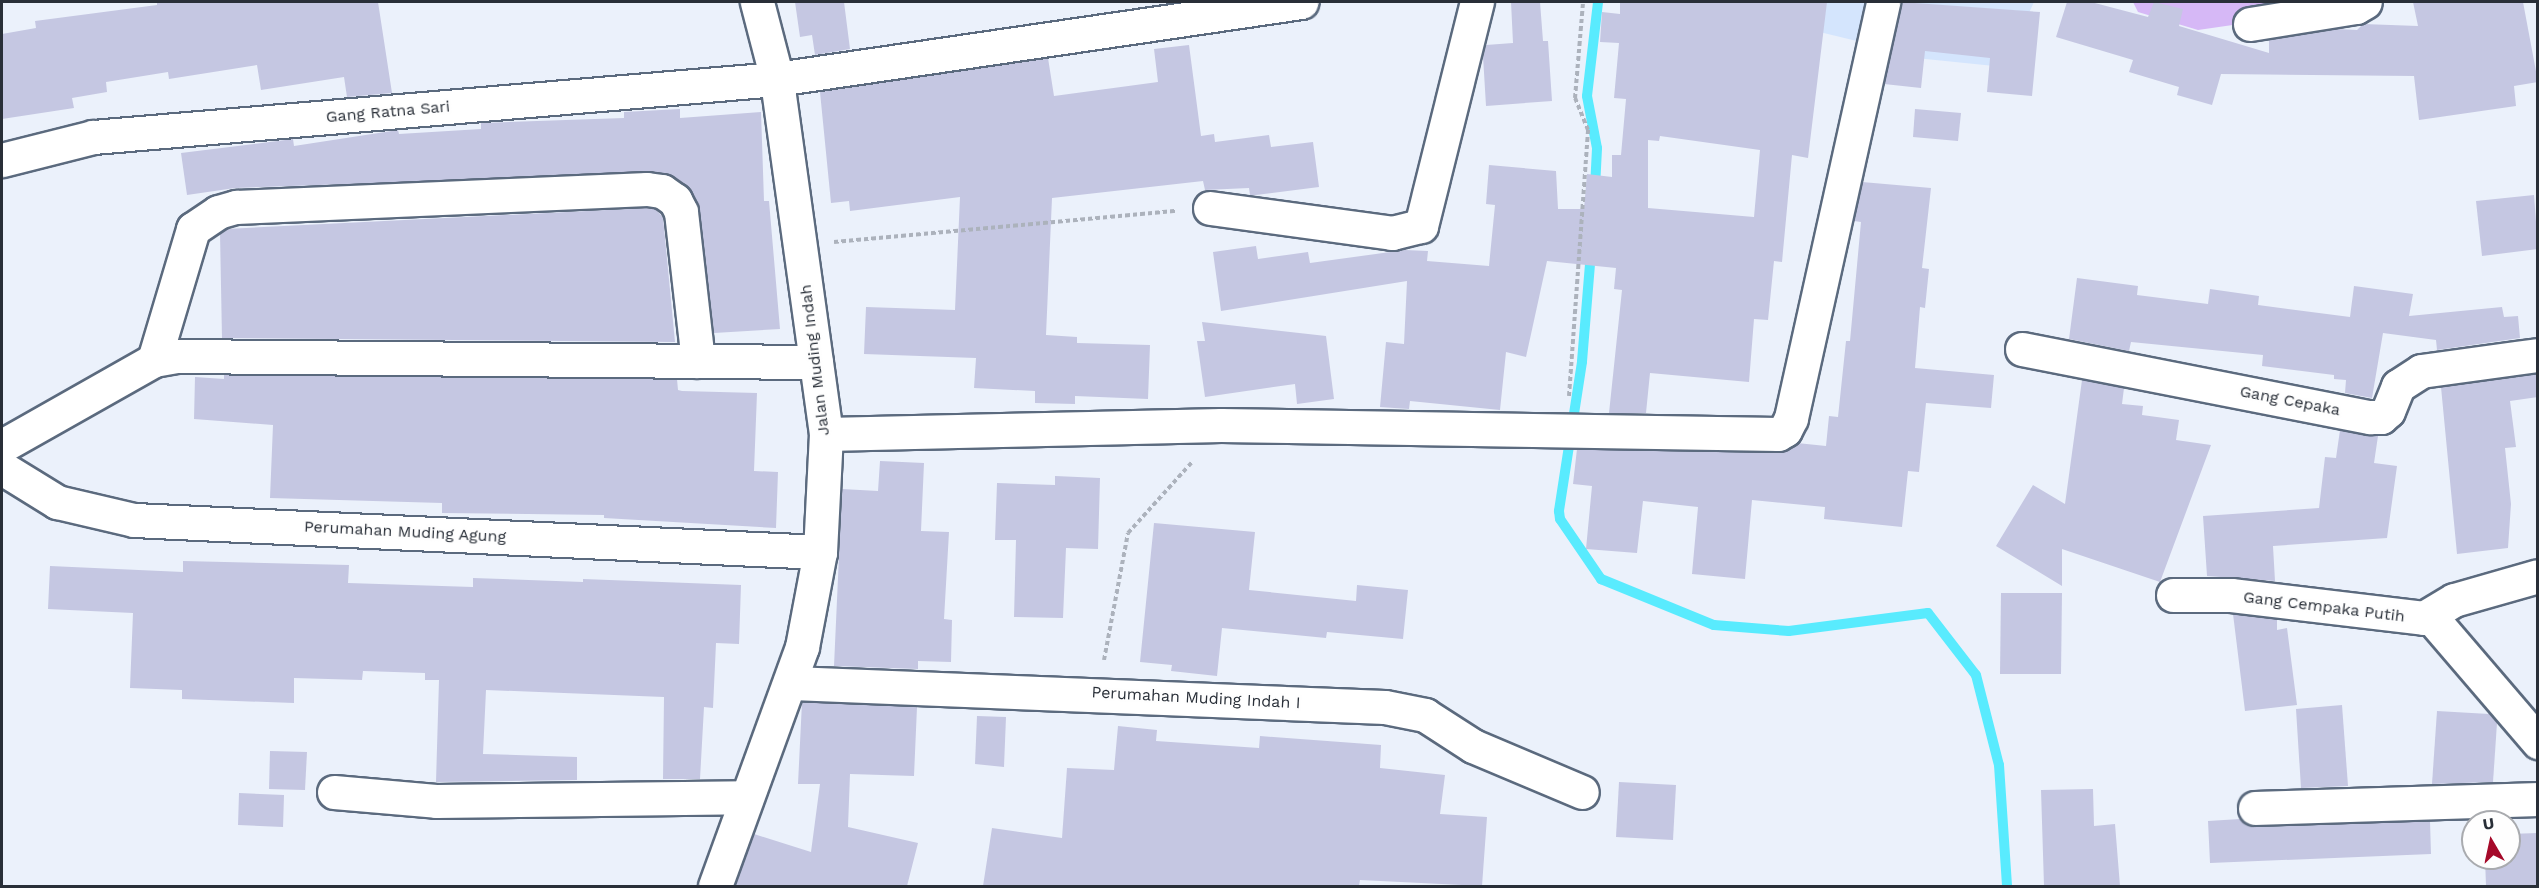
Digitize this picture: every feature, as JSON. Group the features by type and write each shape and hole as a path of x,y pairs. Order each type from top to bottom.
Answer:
{"street":[{"name":"Jalan Muding Indah","path":"715,886 746,797 792,683 802,647 820,552 826,434 777,79 757,2"},
{"name":"Gang Ratna Sari","path":"2,160 93,137 777,79 1301,2"},
{"path":"1210,207 1392,233 1421,226 1477,2"},
{"path":"826,434 1221,425 1770,435 1785,430 1791,418 1883,2"},
{"path":"2250,24 2356,7 2365,2"},
{"path":"154,360 193,229 218,212 236,207 647,189 662,191 675,200 681,212 698,361"},
{"name":"Gang Cepaka","path":"2022,349 2370,417 2381,417 2388,411 2398,386 2421,371 2538,355"},
{"path":"2,446 154,360 189,356 816,362"},
{"name":"Perumahan Muding Agung","path":"2,468 57,502 134,520 820,552"},
{"path":"2538,576 2454,600 2431,617 2538,742"},
{"name":"Gang Cempaka Putih","path":"2173,596 2231,595 2408,618 2431,617"},
{"name":"Perumahan Muding Indah I","path":"792,683 1098,693 1385,707 1425,715 1473,746 1582,792"},
{"path":"334,792 436,801 746,797"},
{"path":"2255,808 2538,799"}],"path":[{"path":"1566,431 1588,130 1575,98 1583,2"},
{"path":"801,245 1210,207"},
{"path":"1098,693 1128,533 1221,425"}],"shaded area":[{"path":"1709,2 1871,2 1861,42 1708,5"},
{"path":"1911,2 2034,2 2004,67 1906,57"},
{"path":"2133,2 2359,2 2358,7 2198,30 2138,12"}],"building":[{"path":"157,2 378,2 392,93 347,97 344,77 261,90 257,65 169,79 168,72 106,82 107,92 72,98 74,108 2,119 2,34 36,28 35,21 157,5"},
{"path":"795,2 844,2 850,49 815,55 812,35 800,37"},
{"path":"1511,2 1540,2 1543,41 1548,41 1552,101 1486,106 1483,56 1486,45 1513,43"},
{"path":"1620,2 1827,2 1808,158 1792,155 1782,262 1774,261 1768,320 1754,319 1749,382 1650,373 1646,413 1609,413 1622,290 1614,289 1616,268 1547,261 1526,357 1506,352 1500,410 1410,401 1409,409 1380,407 1386,342 1404,344 1407,281 1221,311 1213,252 1256,246 1258,259 1308,252 1310,263 1405,250 1428,251 1427,261 1489,266 1495,205 1486,204 1489,165 1556,171 1558,209 1584,209 1587,174 1612,177 1612,155 1621,155 1626,99 1614,98 1619,43 1600,42 1602,12 1620,14","holes":["1660,136 1760,150 1754,217 1648,208 1648,140 1659,141"]},
{"path":"1901,2 2040,12 2032,96 1987,92 1990,58 1925,51 1921,88 1884,84"},
{"path":"2067,2 2091,2 2148,17 2154,2 2183,9 2179,26 2269,53 2269,40 2337,29 2357,30 2363,24 2418,26 2413,2 2523,2 2538,82 2514,86 2516,106 2419,120 2414,76 2221,74 2212,105 2177,95 2179,87 2129,72 2133,60 2056,37"},
{"path":"1189,45 1201,136 1214,134 1215,142 1269,135 1271,147 1313,142 1319,187 1250,195 1249,188 1205,190 1203,181 1052,198 1046,335 1077,337 1077,343 1150,345 1148,399 1075,396 1075,404 1035,403 1035,391 974,388 976,358 864,354 866,307 955,310 960,197 850,211 849,201 831,203 820,92 1048,58 1054,96 1158,82 1154,49"},
{"path":"680,109 680,118 761,112 764,201 769,201 780,329 714,333 698,204 686,185 665,173 235,188 187,195 181,153 293,139 294,146 398,130 399,134 481,129 481,123 624,118 624,112"},
{"path":"1915,109 1961,113 1958,141 1913,137"},
{"path":"1862,182 1931,188 1922,268 1929,269 1925,308 1920,307 1915,368 1994,375 1991,408 1926,403 1919,472 1908,471 1902,527 1824,519 1825,507 1752,500 1745,579 1692,574 1698,507 1643,501 1637,553 1586,549 1592,486 1573,484 1577,449 1778,453 1797,443 1826,446 1829,416 1838,417 1846,341 1850,341 1861,222 1854,221"},
{"path":"2534,195 2538,249 2482,256 2476,201"},
{"path":"655,209 663,217 675,342 222,338 220,233 226,229"},
{"path":"2077,278 2138,286 2137,295 2208,304 2210,289 2259,296 2258,305 2350,317 2354,286 2413,294 2409,316 2502,307 2504,317 2518,316 2520,338 2437,350 2436,340 2383,333 2372,398 2345,393 2346,380 2334,379 2334,375 2262,366 2263,355 2131,342 2129,351 2069,339"},
{"path":"1202,322 1326,336 1334,399 1297,404 1295,384 1205,397 1197,341 1205,341"},
{"path":"2538,374 2538,397 2510,401 2516,447 2505,448 2511,504 2508,548 2457,554 2441,387"},
{"path":"224,375 677,379 678,390 682,391 757,393 754,471 778,472 776,528 604,518 604,515 442,513 442,503 270,498 273,425 194,419 195,377 224,379"},
{"path":"2082,380 2124,388 2122,404 2143,406 2142,415 2179,420 2176,440 2211,445 2160,582 2062,549 2062,586 1996,546 2033,485 2065,504"},
{"path":"2340,430 2378,436 2374,463 2397,466 2387,538 2273,546 2275,581 2207,576 2203,516 2319,508 2325,457 2336,458"},
{"path":"880,461 924,463 921,531 949,532 944,619 952,620 951,662 918,661 918,669 834,666 842,489 878,491"},
{"path":"1055,476 1100,478 1098,549 1066,548 1063,618 1014,617 1016,540 995,540 997,483 1055,485"},
{"path":"1154,523 1255,532 1249,590 1356,601 1357,585 1408,590 1403,639 1327,632 1326,638 1222,628 1217,676 1171,671 1172,665 1140,662"},
{"path":"183,561 349,565 348,583 473,587 473,578 583,582 583,579 741,585 739,644 716,643 713,708 704,707 700,779 663,779 664,697 486,690 483,754 577,757 577,780 436,782 439,680 425,680 425,673 363,671 362,680 294,678 294,703 182,699 182,690 130,688 133,613 48,609 50,566 183,572"},
{"path":"2001,593 2062,593 2061,674 2000,674"},
{"path":"2233,614 2277,619 2277,630 2287,628 2297,705 2245,711"},
{"path":"802,702 917,707 914,776 850,774 848,827 918,843 907,886 735,886 754,834 811,852 820,784 798,784"},
{"path":"2342,705 2348,786 2301,788 2296,709"},
{"path":"2437,711 2489,714 2497,723 2493,782 2432,784"},
{"path":"977,716 1006,717 1004,767 975,764"},
{"path":"1118,726 1157,730 1156,741 1259,748 1260,736 1381,745 1380,768 1445,775 1440,814 1487,817 1482,886 1360,880 1359,886 983,886 992,828 1062,838 1067,768 1114,770"},
{"path":"270,751 307,752 305,790 269,789"},
{"path":"1619,782 1676,785 1673,840 1616,837"},
{"path":"2093,789 2094,826 2115,824 2120,886 2044,886 2041,790"},
{"path":"239,793 284,795 283,827 238,825"},
{"path":"2240,819 2256,827 2430,821 2431,854 2210,863 2208,821"},
{"path":"2538,833 2538,886 2486,886 2485,870 2521,870 2521,834"}],"waterway":[{"path":"1595,188 1597,148 1587,96 1598,2"},
{"path":"1591,252 1582,362 1559,511 1560,519 1601,579 1714,625 1789,631 1928,613 1976,675 1999,765 2007,886"}]}
